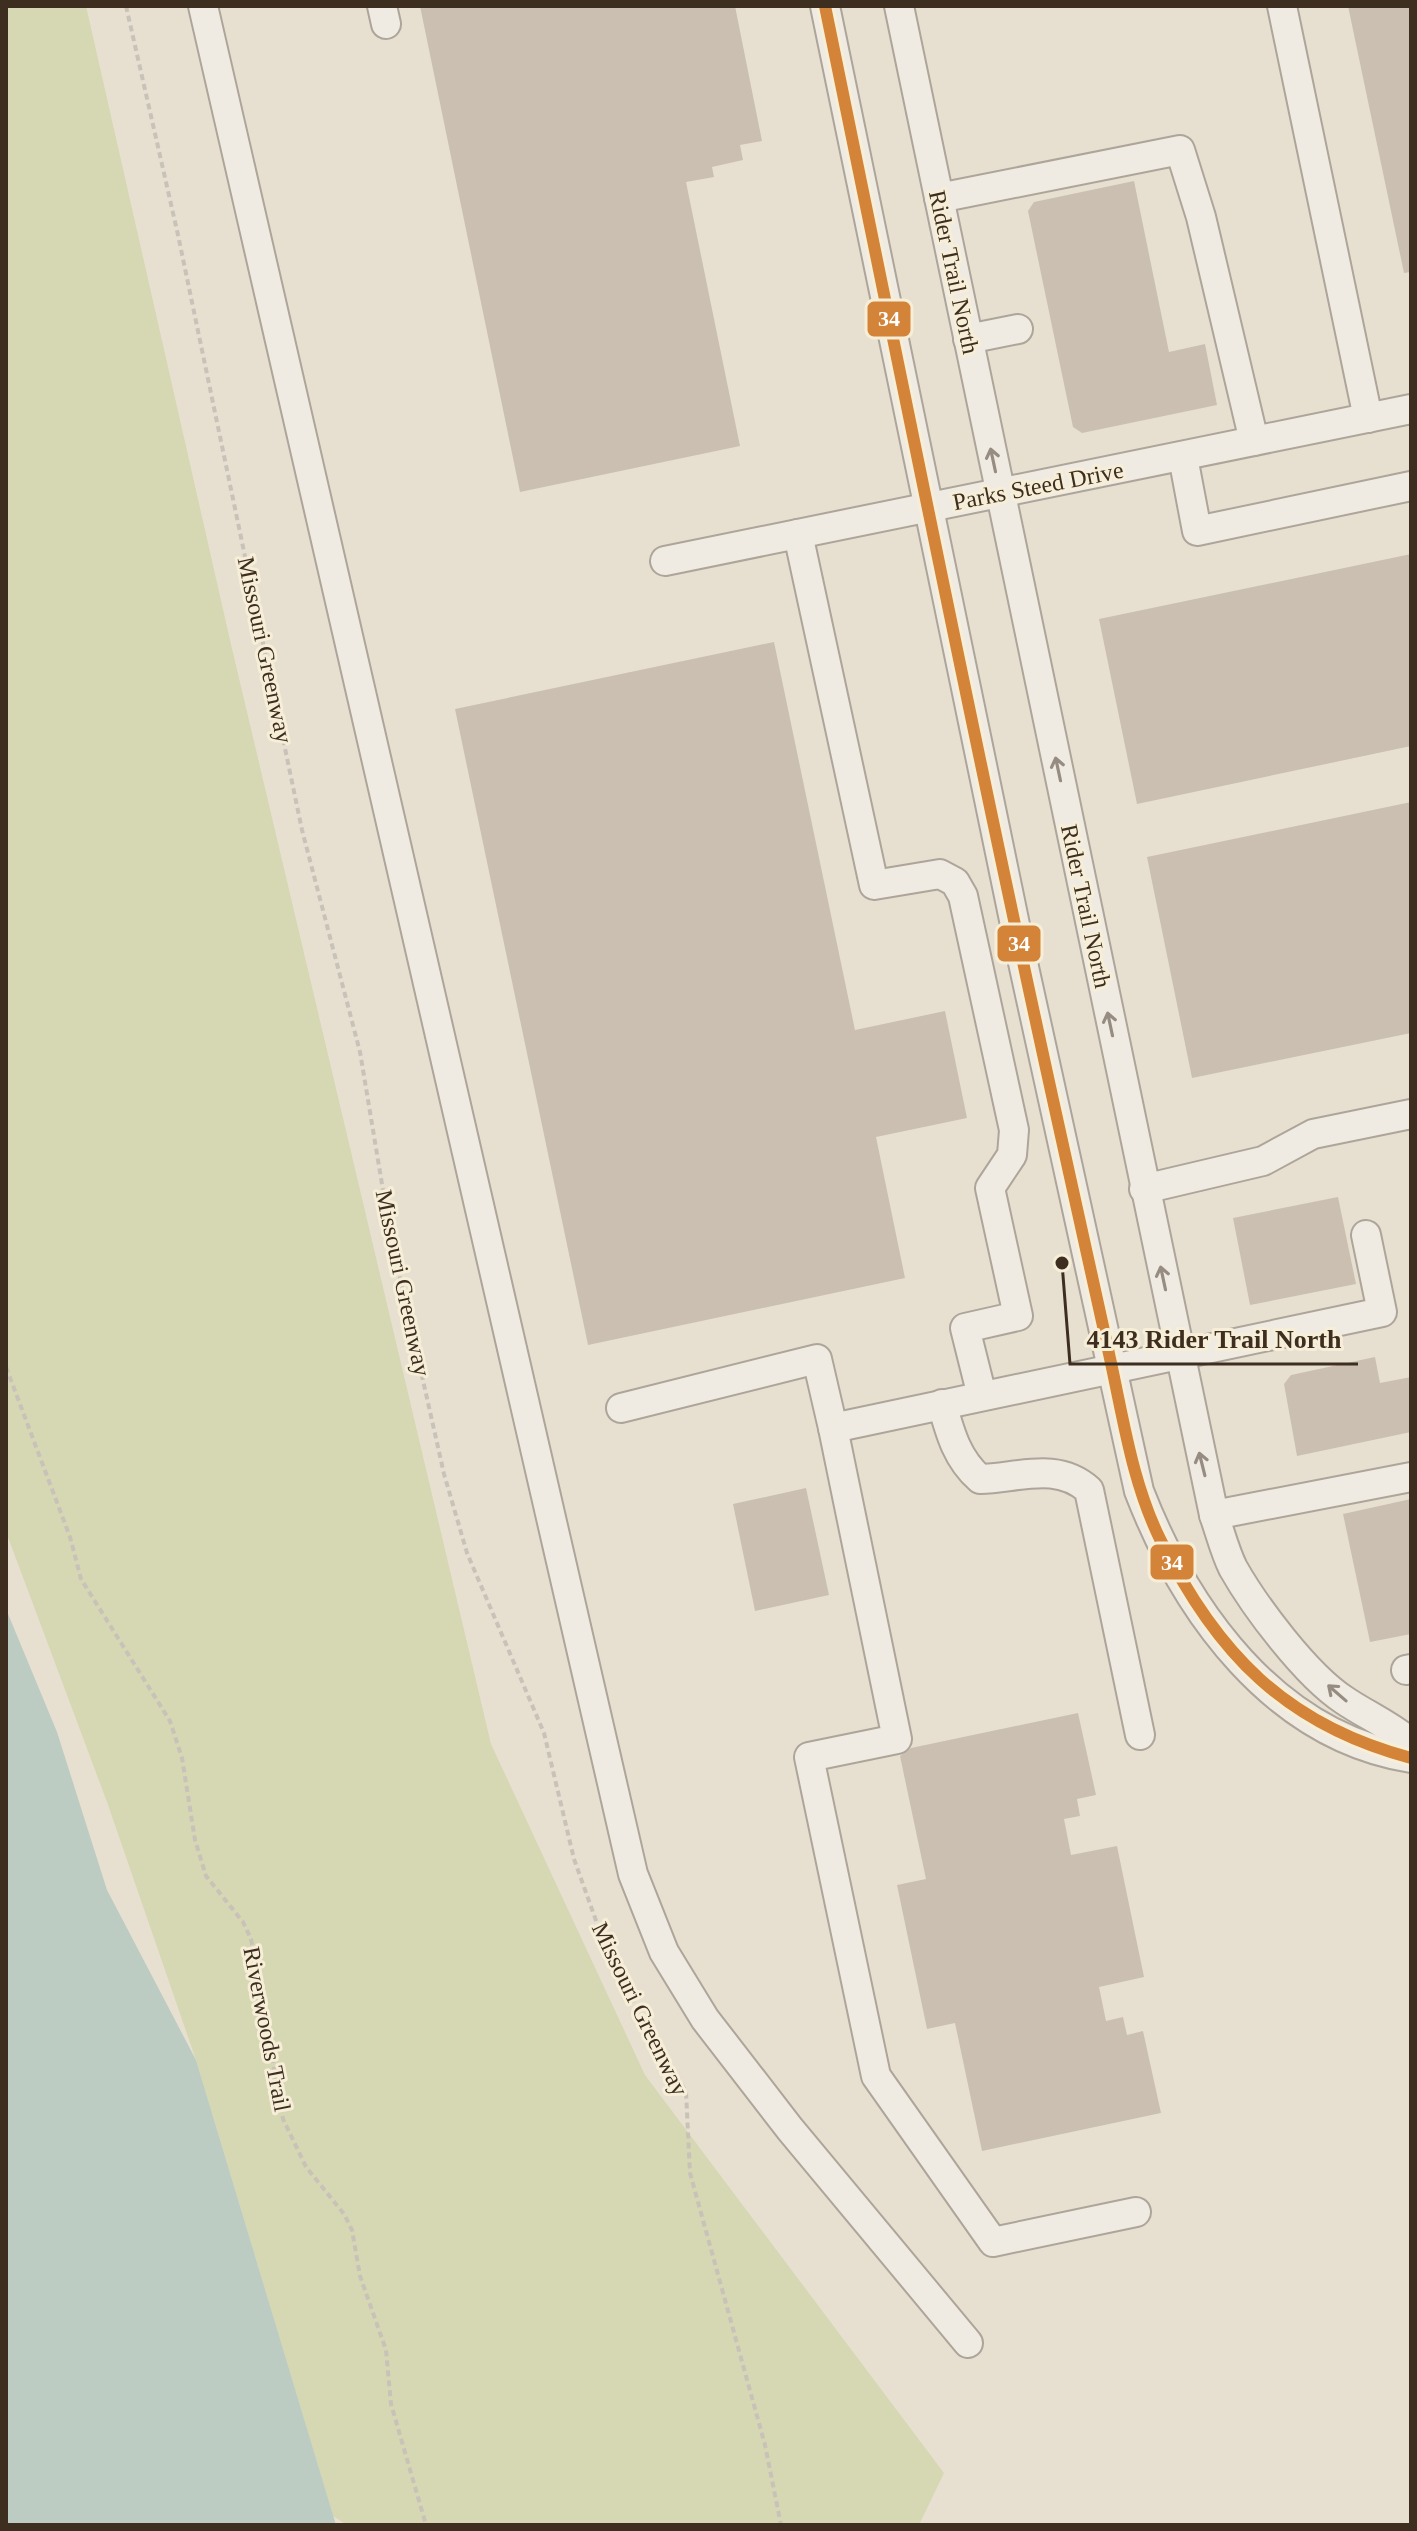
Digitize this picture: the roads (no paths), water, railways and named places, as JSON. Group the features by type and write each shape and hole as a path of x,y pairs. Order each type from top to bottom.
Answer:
{"street":[{"path":"203,6 633,1874 664,1952 705,2019 790,2129 968,2343"},
{"name":"Rider Trail North","path":"825,6 1018,936 1139,1491 1159,1544 1208,1626 1243,1666 1284,1701 1375,1753 1404,1748"},
{"name":"Rider Trail North","path":"899,6 1214,1515 1232,1566 1261,1612 1342,1699 1404,1748"},
{"path":"1282,6 1368,418"},
{"path":"939,198 1180,150 1201,217 1254,441"},
{"path":"968,339 1018,329"},
{"name":"Parks Steed Drive","path":"665,561 1001,495 1411,409"},
{"path":"1183,457 1197,531 1411,486"},
{"path":"798,534 874,885 940,874 955,882 963,896 1014,1130 1012,1155 990,1188 1018,1316 965,1328 982,1396"},
{"path":"974,946 1018,936"},
{"path":"1144,1189 1263,1161 1313,1134 1411,1114"},
{"path":"833,1428 1382,1312 1366,1235"},
{"path":"621,1408 817,1359 897,1739 809,1757 876,2076 993,2242 1136,2212"},
{"path":"942,1404 953,1441 966,1467 980,1479 1052,1473 1069,1476 1089,1490 1140,1735"},
{"path":"1214,1515 1411,1477"}],"place":[{"name":"4143 Rider Trail North","path":"1062,1263"}]}
